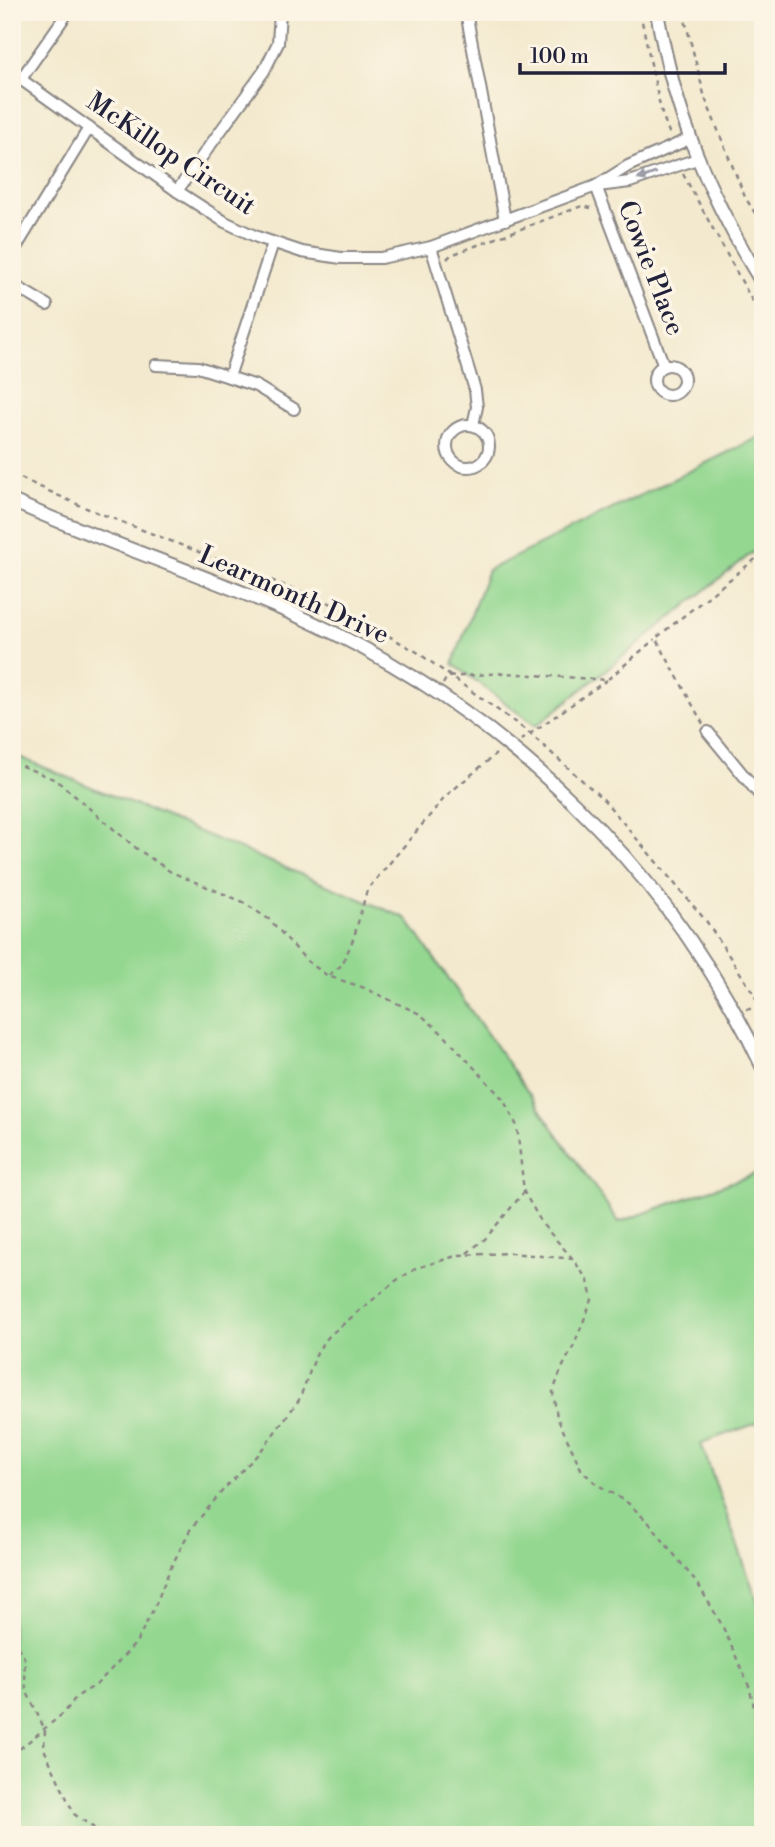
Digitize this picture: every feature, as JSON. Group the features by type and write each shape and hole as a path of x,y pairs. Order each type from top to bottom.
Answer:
{"street":[{"path":"16,76 68,12"},
{"path":"177,191 264,71 278,43 281,12"},
{"path":"466,12 505,220"},
{"path":"657,12 669,75 689,139 723,215 763,284"},
{"name":"McKillop Circuit","path":"16,76 225,222 273,243 302,252 341,258 381,258 430,247 596,186 628,166 689,139"},
{"path":"12,254 89,128"},
{"name":"McKillop Circuit","path":"596,186 630,183 697,159"},
{"name":"Cowie Place","path":"596,186 664,366"},
{"path":"229,377 273,243"},
{"path":"430,247 475,390 477,407 473,425"},
{"path":"12,284 47,305"},
{"path":"156,365 198,367 229,377 256,386 294,410"},
{"path":"473,425 486,434 489,441 487,457 474,466 459,465 448,454 448,438 458,426 473,425"},
{"name":"Learmonth Drive","path":"12,501 306,619 395,666 438,693 510,746 550,780 602,832 669,912 713,977 763,1068"},
{"path":"708,732 763,799"}],"path":[{"path":"683,12 705,98 744,197 763,226"},
{"path":"438,270 446,267 446,260 451,255 582,206 593,209 598,218 606,215"},
{"path":"328,976 342,965 354,937 367,890 447,795 492,756 607,680 763,552"},
{"path":"656,639 708,732"},
{"path":"438,693 447,677 451,676 505,673 607,680"},
{"path":"12,762 56,780 136,848 171,872 241,901 270,920 307,961 328,976 362,987 420,1014 444,1035 503,1099 517,1126 524,1192 543,1225 588,1281 592,1300 553,1392 557,1417 582,1471 598,1485 628,1503 650,1524 699,1586 722,1625 749,1686 753,1702 758,1733 758,1793 763,1812"},
{"path":"465,1255 485,1239 524,1192"},
{"path":"12,1755 65,1712 76,1697 96,1685 136,1643 190,1530 260,1452 299,1400 318,1350 330,1335 397,1280 417,1268 465,1255 511,1253 573,1259"},
{"path":"12,1638 24,1657 26,1690 45,1730 44,1748 74,1814 104,1835"}],"green space":[{"path":"763,435 763,544 536,726 453,664 488,570"},
{"path":"12,754 406,918 619,1222 763,1171 763,1421 701,1443 763,1617 763,1835 12,1835"}]}
